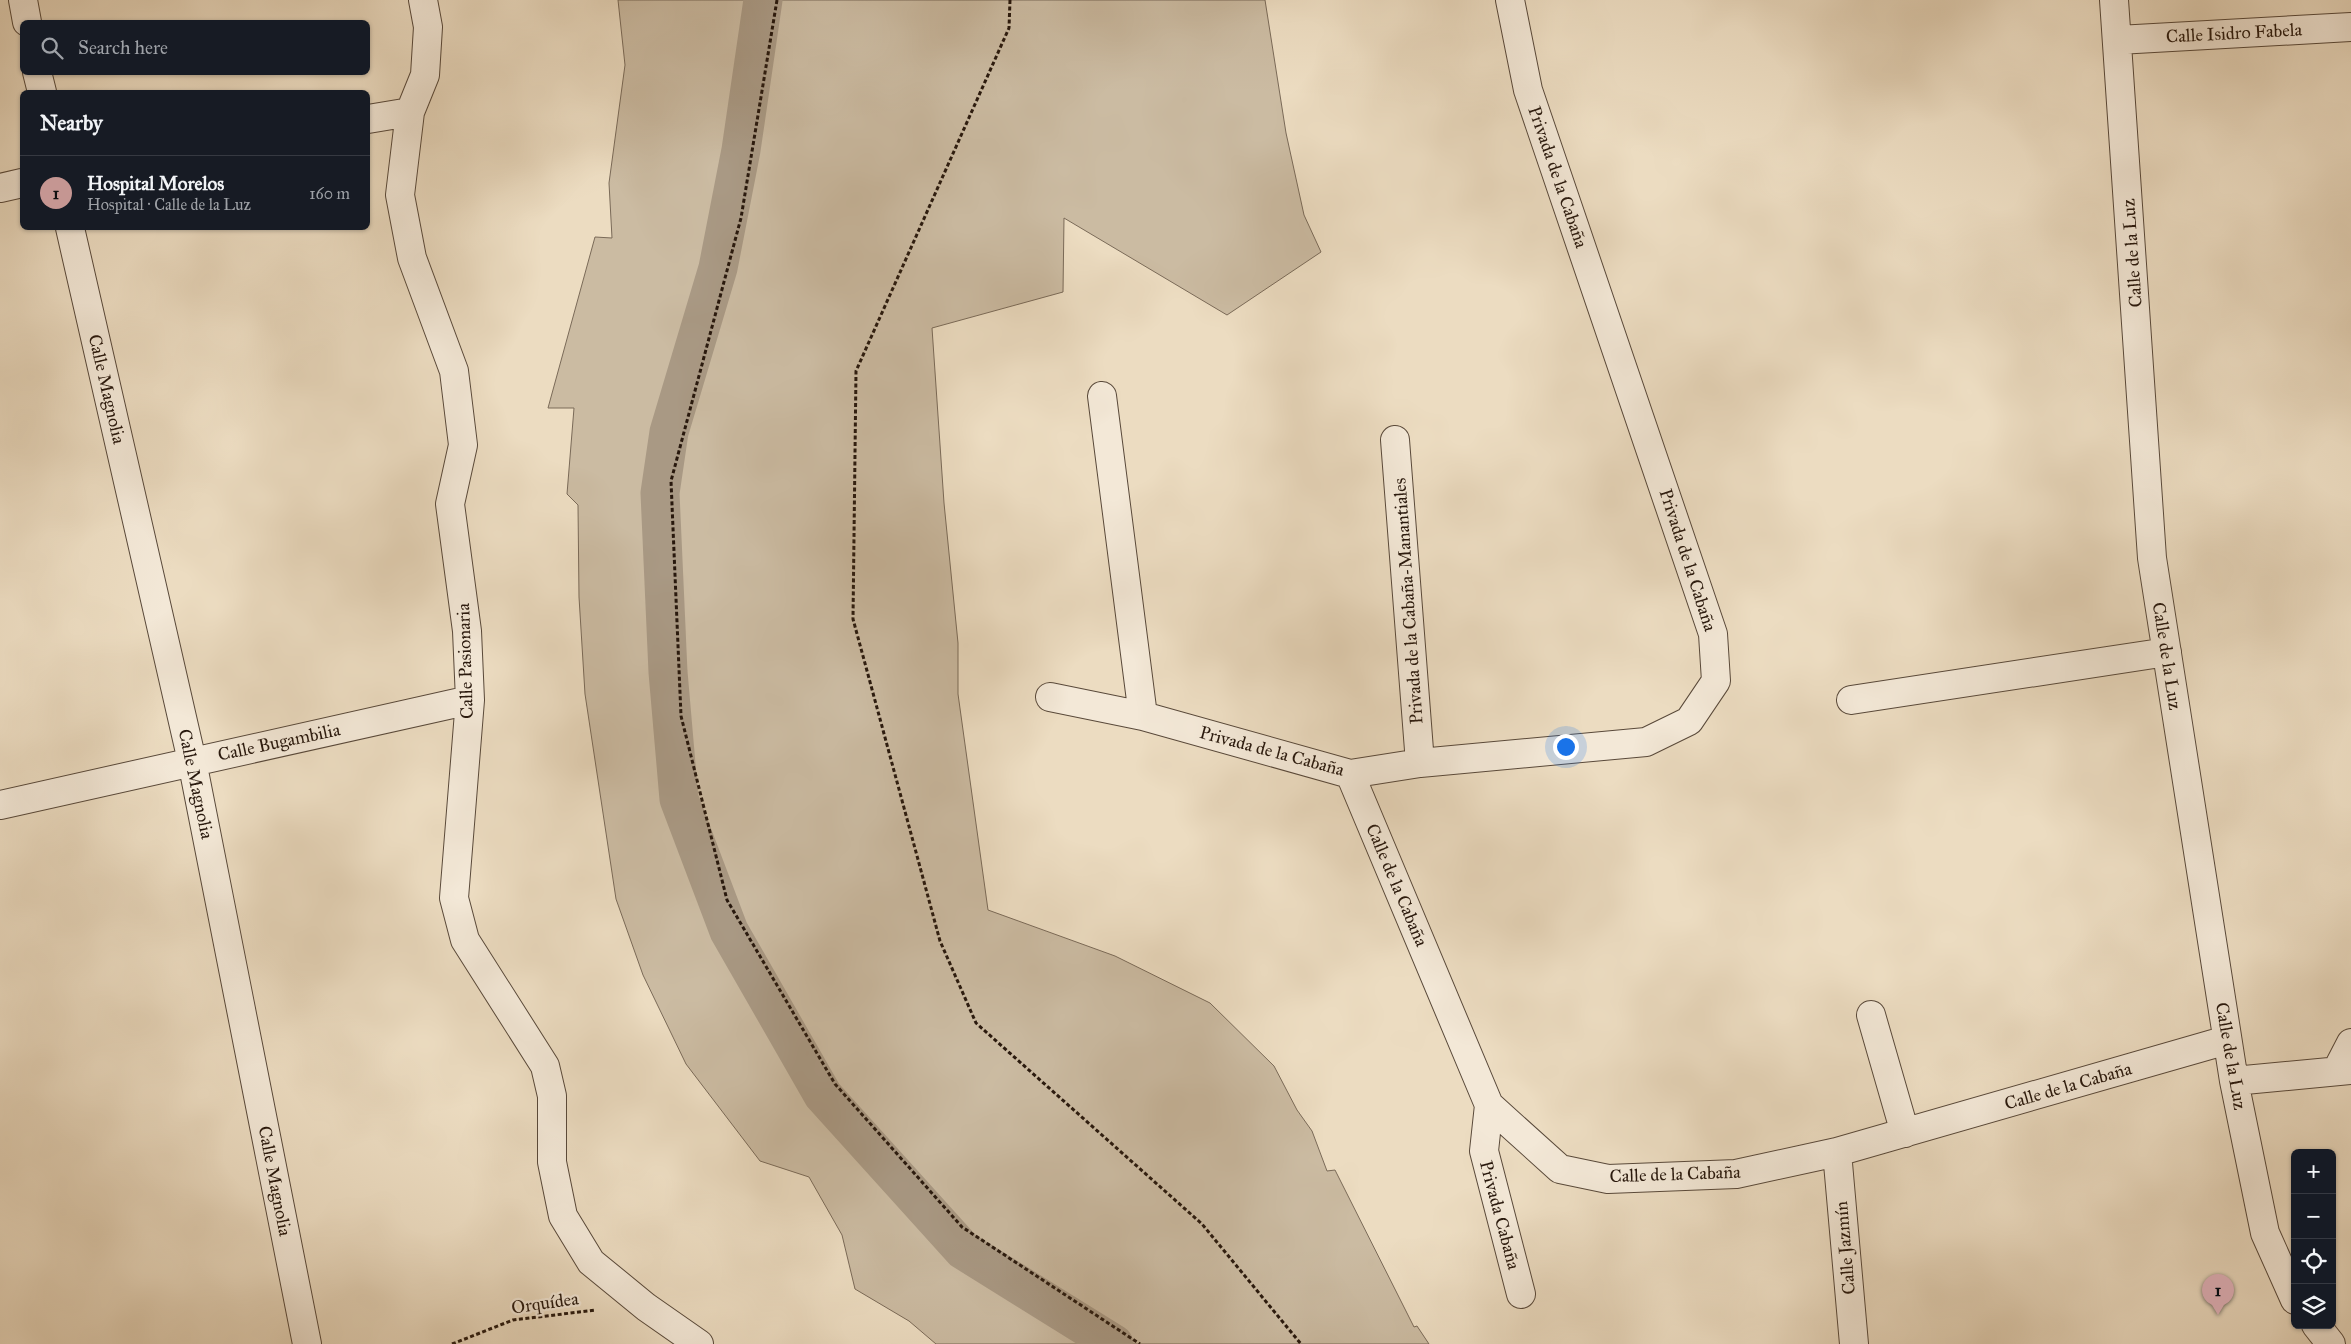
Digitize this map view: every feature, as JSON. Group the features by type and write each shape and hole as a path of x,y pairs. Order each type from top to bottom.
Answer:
{"street":[{"path":"23,0 27,20"},
{"name":"Calle Pasionaria","path":"423,0 428,26 426,75 410,112 400,195 412,258 454,371 463,445 450,504 467,631 470,700 454,898 465,940 545,1066 552,1096 552,1162 563,1216 591,1262 646,1307 699,1344"},
{"name":"Privada de la Cabaña","path":"1050,697 1143,716 1350,774 1420,763 1646,742 1689,721 1716,682 1713,634 1528,90 1510,0"},
{"name":"Calle de la Luz","path":"2114,0 2152,558 2234,1081 2265,1233 2291,1291"},
{"name":"Calle Isidro Fabela","path":"2118,40 2351,27"},
{"path":"39,75 42,90"},
{"path":"370,119 410,112"},
{"path":"0,188 20,183"},
{"name":"Calle Magnolia","path":"70,230 192,761 308,1344"},
{"path":"1102,396 1143,716"},
{"name":"Privada de la Cabaña-Manantiales","path":"1396,440 1420,763"},
{"path":"1851,700 2167,652"},
{"name":"Calle Bugambilia","path":"0,805 470,700"},
{"name":"Calle de la Cabaña","path":"1350,774 1489,1105 1560,1169 1608,1179 1736,1174 1837,1152 2227,1040"},
{"path":"1871,1015 1906,1133"},
{"path":"2234,1081 2344,1070 2351,1043"},
{"name":"Privada Cabaña","path":"1489,1105 1484,1151 1521,1294"},
{"name":"Calle Jazmín","path":"1837,1152 1854,1344"},
{"path":"2319,1329 2331,1344"}],"path":[{"path":"777,0 741,218 671,480 681,716 727,900 835,1084 962,1227 1140,1344"},
{"path":"1010,0 1009,28 856,371 853,619 940,941 976,1022 1202,1224 1301,1344"},
{"name":"Orquídea","path":"452,1344 513,1320 611,1308 646,1307"}],"shaded area":[{"path":"618,0 1265,0 1286,133 1304,215 1321,252 1227,315 1064,218 1063,292 932,328 944,503 958,643 958,694 988,910 1115,956 1210,1003 1274,1066 1297,1110 1312,1131 1327,1171 1335,1170 1414,1327 1417,1326 1429,1344 936,1344 909,1321 855,1289 842,1235 809,1177 760,1161 686,1064 643,975 616,899 585,694 579,597 578,505 567,494 574,408 548,408 595,237 612,238 609,183 625,65"}],"waterway":[{"path":"763,0 741,150 718,268 669,432 660,493 668,672 679,799 729,931 823,1095 963,1250 1114,1344"}],"place":[{"name":"Hospital Morelos","path":"2218,1315"}]}
